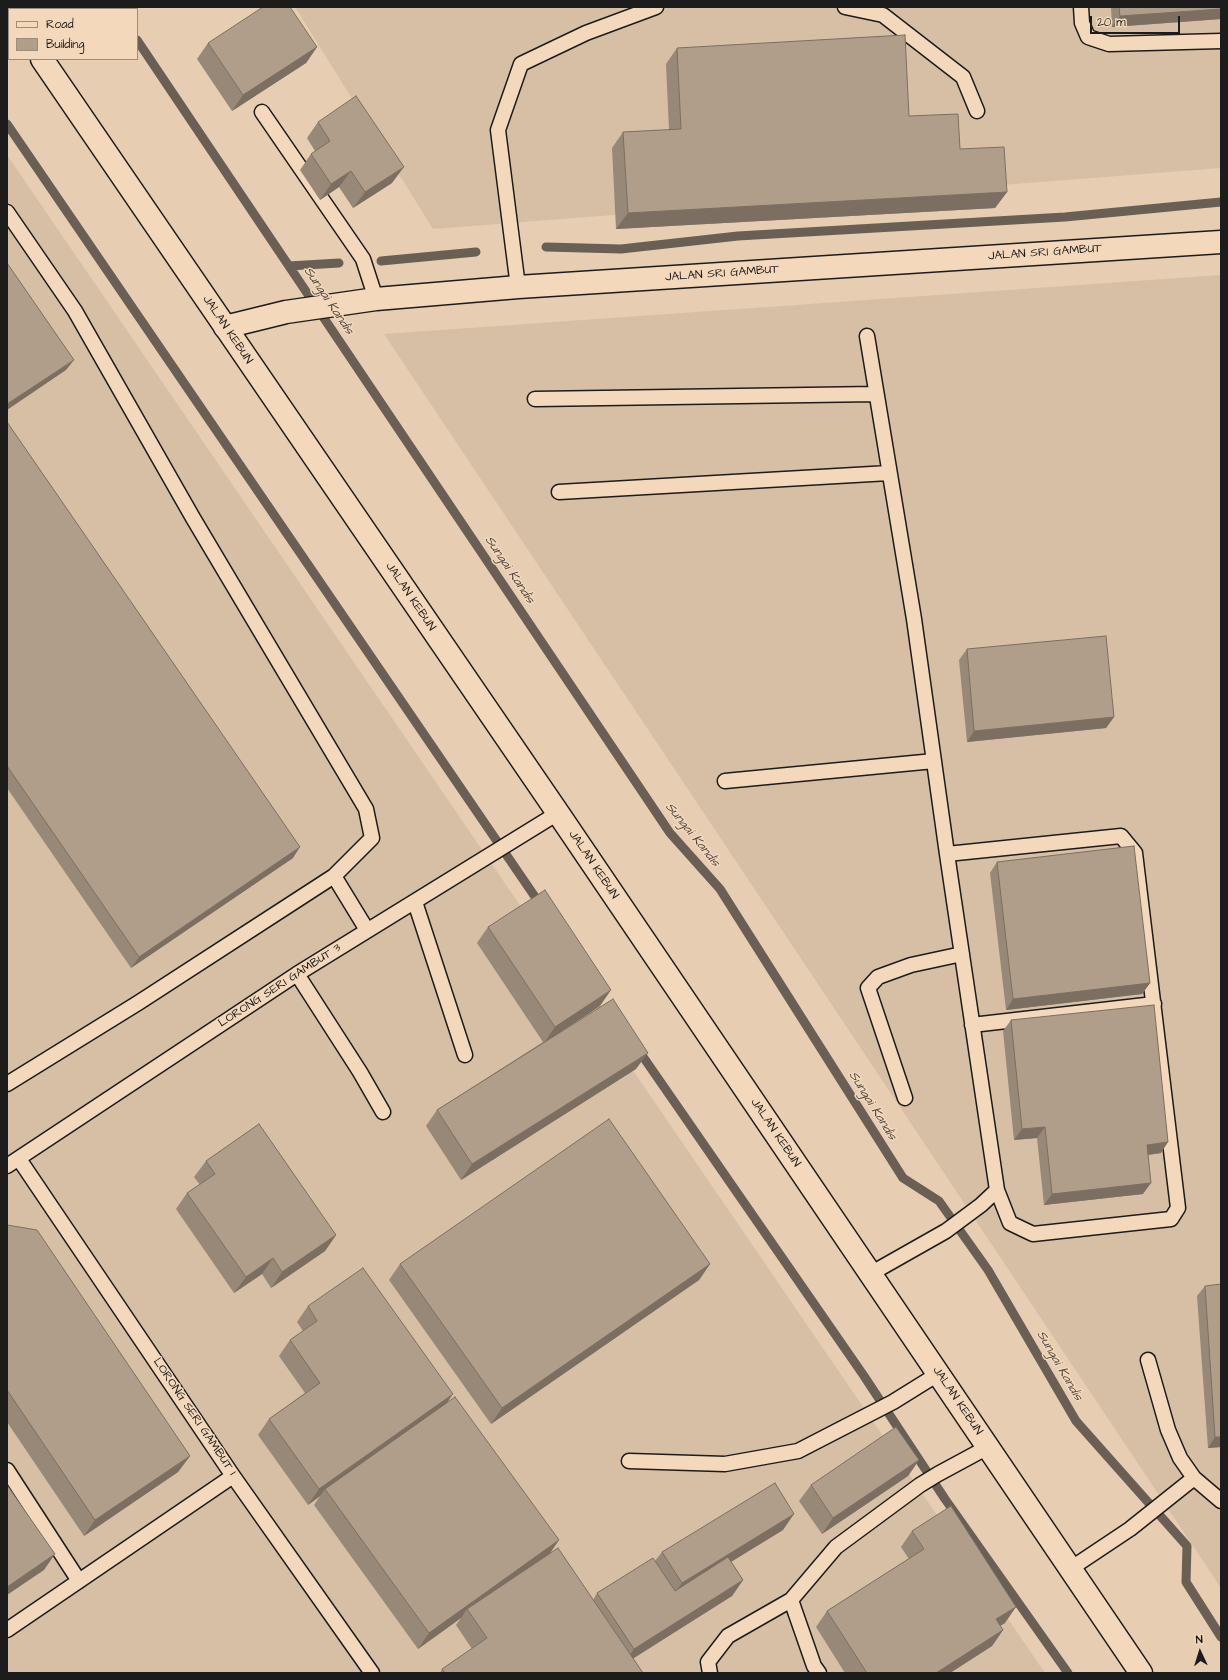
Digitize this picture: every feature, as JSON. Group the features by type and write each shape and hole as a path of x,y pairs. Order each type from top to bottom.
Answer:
{"main road":[{"name":"JALAN KEBUN","path":"43,60 558,813 1141,1673"},
{"name":"JALAN SRI GAMBUT","path":"225,327 286,312 346,302 376,299 518,287 1221,242"}],"lane":[{"path":"518,287 498,130 521,64 586,33 656,7"},
{"path":"845,7 883,15 963,77 977,111"},
{"path":"1081,7 1082,24 1088,37 1109,44 1221,40"},
{"path":"262,112 363,259 376,299"},
{"path":"7,212 75,311 193,518 366,809 372,838 334,876 138,1003 7,1084"},
{"path":"867,336 914,619 947,854 997,1190 1010,1223 1032,1234 1171,1219 1178,1208 1135,853 1121,836 947,854"},
{"path":"535,399 876,394"},
{"path":"559,492 889,474"},
{"path":"725,781 934,761"},
{"name":"LORONG SERI GAMBUT 3","path":"7,1166 298,974 558,813"},
{"path":"334,876 367,930"},
{"path":"415,902 465,1055"},
{"path":"905,1098 868,988 878,977 884,974 911,965 962,954"},
{"path":"298,974 360,1072 383,1112"},
{"path":"972,1025 1154,1004"},
{"name":"LORONG SERI GAMBUT 1","path":"19,1159 234,1476 372,1673"},
{"path":"870,1274 946,1230 976,1208 997,1190"},
{"path":"1148,1360 1168,1430 1180,1458 1194,1478 1221,1501"},
{"path":"629,1461 725,1464 798,1451 893,1402 938,1374"},
{"path":"710,1673 708,1662 728,1636 791,1600 836,1547 920,1485 988,1447"},
{"path":"7,1470 79,1581"},
{"path":"7,1630 234,1476"},
{"path":"1070,1569 1130,1529 1194,1478"},
{"path":"791,1600 814,1666 819,1673"}],"shaded area":[{"path":"295,7 1221,7 1221,168 433,229"},
{"path":"7,155 1045,1673 7,1673"},
{"path":"1221,275 1221,1588 384,334"}],"building":[{"path":"263,7 290,7 317,47 243,95 208,43"},
{"path":"1119,7 1221,7 1221,9 1120,16"},
{"path":"905,35 909,116 958,114 960,149 1004,147 1007,192 628,213 623,132 681,129 677,48"},
{"path":"356,96 404,167 365,192 351,171 331,184 311,154 330,141 318,122"},
{"path":"7,263 74,360 7,404"},
{"path":"7,422 300,847 139,957 7,766"},
{"path":"1106,636 1114,717 974,731 967,649"},
{"path":"1134,846 1150,983 1013,999 997,862"},
{"path":"545,890 611,990 555,1027 488,927"},
{"path":"613,999 648,1053 472,1164 437,1110"},
{"path":"1154,1005 1168,1142 1147,1145 1151,1183 1052,1194 1045,1127 1022,1129 1011,1020"},
{"path":"609,1119 710,1264 502,1408 400,1264"},
{"path":"259,1124 336,1235 282,1272 273,1258 246,1277 187,1193 215,1174 206,1161"},
{"path":"7,1225 37,1230 190,1456 95,1520 7,1390"},
{"path":"363,1268 453,1394 319,1489 269,1419 320,1383 290,1340 317,1321 308,1306"},
{"path":"1221,1284 1221,1437 1215,1437 1205,1286"},
{"path":"455,1397 559,1540 429,1633 325,1489"},
{"path":"896,1427 919,1460 833,1518 811,1485"},
{"path":"775,1483 794,1514 682,1583 662,1552"},
{"path":"7,1485 55,1554 7,1587"},
{"path":"951,1506 1016,1607 996,1619 1003,1630 936,1673 867,1673 827,1611 924,1549 912,1531"},
{"path":"558,1548 643,1673 445,1673 442,1669 487,1638 467,1609"},
{"path":"728,1557 743,1580 634,1649 597,1593 653,1558 675,1591"}],"waterway":[{"name":"Sungai Kandis","path":"138,41 670,833 720,889 903,1178 939,1201 988,1270 1076,1421 1187,1546 1186,1582 1221,1637"},
{"path":"7,124 542,907"},
{"path":"546,247 621,249 738,236 1065,217 1221,202"},
{"path":"381,261 476,252"},
{"path":"289,266 339,263"},
{"path":"637,1048 864,1376 945,1499 1068,1673"}]}
